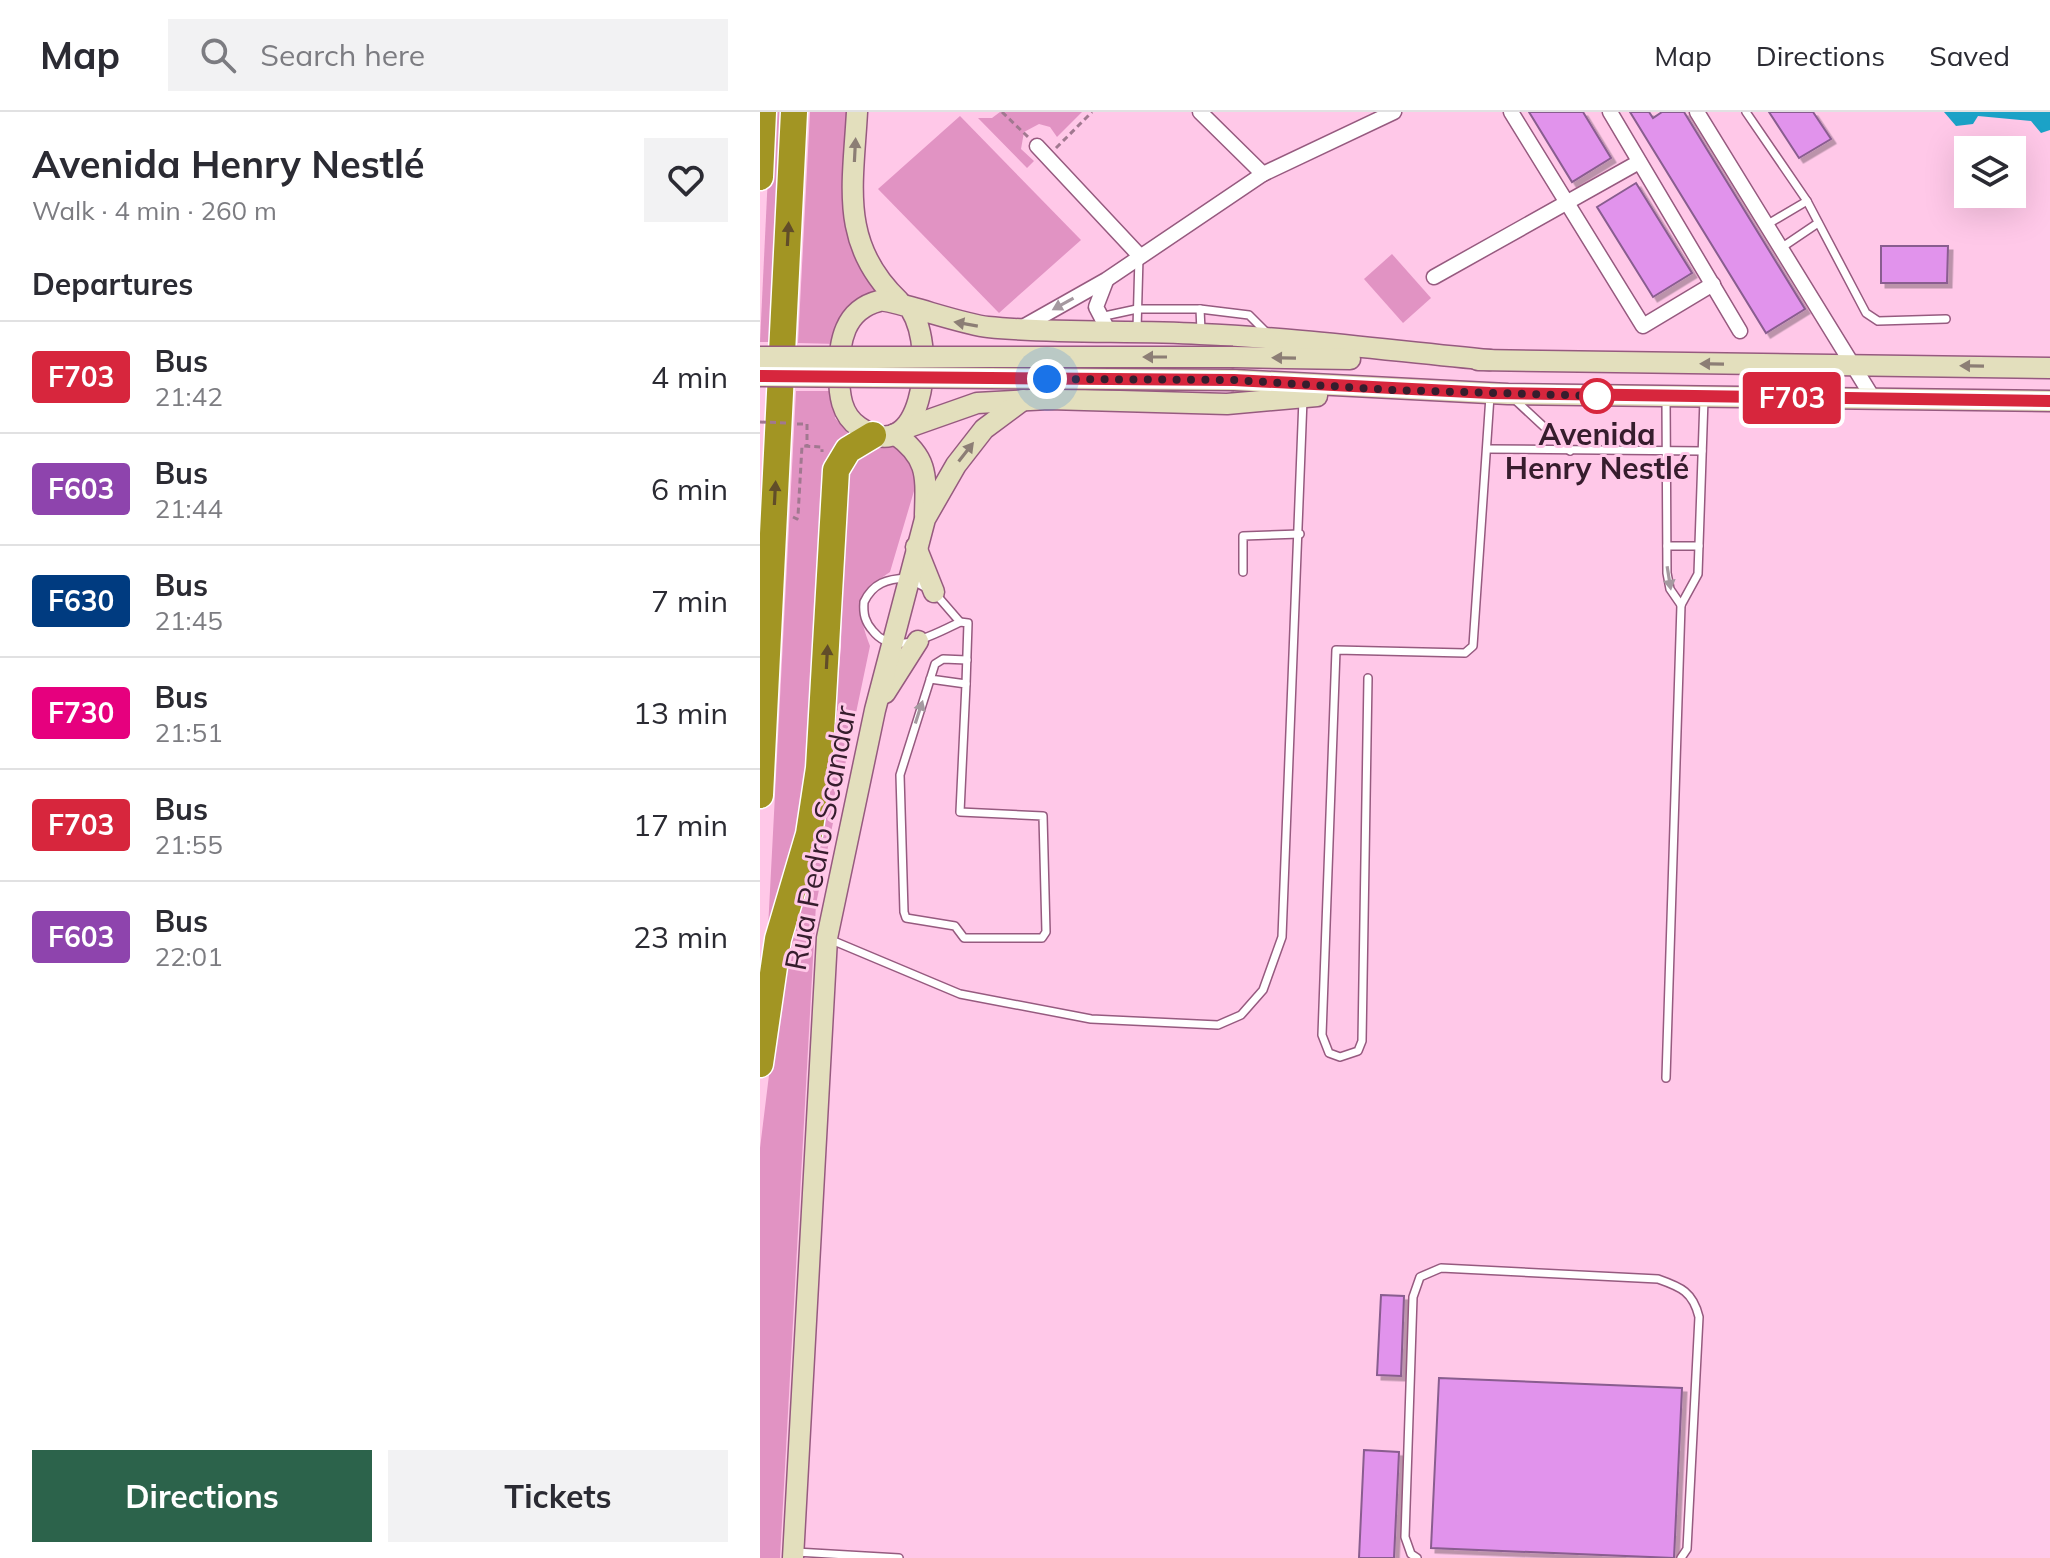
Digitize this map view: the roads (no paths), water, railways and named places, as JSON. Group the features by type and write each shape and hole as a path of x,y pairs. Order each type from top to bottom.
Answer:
{"highway":[{"path":"760,177 763,112"},
{"path":"760,795 794,112"},
{"path":"760,1064 778,939 809,834 819,768 825,716 836,470 848,450 892,432"}],"street":[{"path":"857,112 854,226 870,267 922,326 925,364 923,390 892,432"},
{"path":"1200,112 1263,174"},
{"path":"1020,329 1106,280 1263,174 1394,112"},
{"path":"1511,112 1643,326 1713,284"},
{"path":"1610,112 1740,331"},
{"path":"1697,112 1873,398"},
{"path":"1042,151 1139,255"},
{"path":"1434,277 1639,162"},
{"path":"1104,324 1096,307 1106,280"},
{"path":"1393,390 1227,404 1023,400 977,403 892,432 858,426 842,405 839,359 842,335 862,307 882,300 965,325 1020,329 1104,324 1137,331 1490,360"},
{"path":"760,357 1233,357 2050,368"},
{"path":"760,376 1234,380 1499,394 2050,401"},
{"name":"Rua Pedro Scandar","path":"793,1555 827,938 875,710 907,578 925,519 956,465 984,429 1023,400"},
{"name":"Rua Pedro Scandar","path":"892,432 911,445 922,462 925,519"},
{"path":"916,547 934,592"},
{"path":"875,710 918,641"}],"lane":[{"path":"1746,112 1807,201 1872,319 1946,319"},
{"path":"1767,225 1807,201"},
{"path":"1781,248 1818,223"},
{"path":"1137,331 1139,255"},
{"path":"1104,324 1137,309 1200,309 1249,315 1273,340"},
{"path":"1200,309 1201,334"},
{"path":"1368,678 1362,1041 1358,1051 1340,1057 1329,1053 1322,1035 1336,650 1470,651 1475,638 1488,449 1499,394 1570,451"},
{"path":"827,938 960,994 1003,1003 1091,1019 1218,1025 1241,1015 1263,990 1282,937 1304,397"},
{"path":"1666,397 1670,589 1681,605"},
{"path":"1666,1078 1681,605 1698,574 1704,397"},
{"path":"1488,449 1702,451"},
{"path":"1243,572 1243,536 1300,534"},
{"path":"1667,546 1699,546"},
{"path":"960,622 934,592 907,578 889,579 878,584 864,602 867,625 880,640 891,643 918,641 960,622 968,623 967,660 966,684 960,812 1043,816 1046,932 1042,938 964,938 955,926 906,918 900,869 900,775 938,661 967,660"},
{"path":"930,679 966,684"},
{"path":"1417,1558 1411,1554 1405,1537 1413,1297 1420,1277 1441,1268 1658,1279 1682,1287 1695,1300 1699,1317 1687,1549 1681,1558"},
{"path":"793,1555 899,1558"}],"water":[{"path":"1944,112 2050,112 2050,130 2041,133 2031,121 1978,116 1973,124 1956,126"}],"place":[{"name":"Avenida Henry Nestlé","path":"1597,396"}]}
